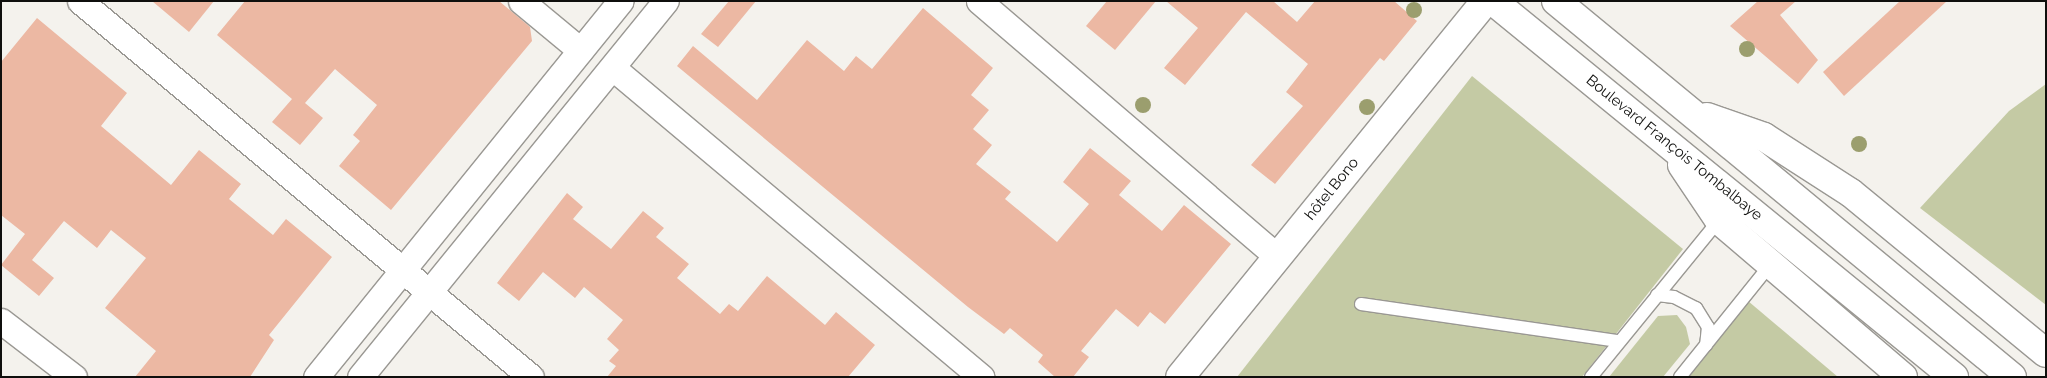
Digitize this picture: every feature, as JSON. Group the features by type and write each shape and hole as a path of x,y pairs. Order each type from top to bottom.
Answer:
{"main road":[{"name":"hôtel Bono","path":"1180,377 1486,1"},
{"name":"Boulevard François Tombalbaye","path":"1493,1 1954,377"},
{"path":"1556,1 2012,377"},
{"path":"1690,111 1764,137 1851,193 2046,353"},
{"path":"1673,149 1719,220 1903,377"}],"street":[{"path":"80,1 530,377"},
{"path":"521,1 580,50"},
{"path":"316,377 621,1"},
{"path":"360,377 430,294 666,1"},
{"path":"979,1 1278,256"},
{"path":"612,68 980,377"},
{"path":"1,321 74,377"}],"lane":[{"path":"1591,377 1618,341 1719,220"},
{"path":"1680,377 1770,265"},
{"path":"1656,295 1674,297 1696,308 1708,327 1706,344"},
{"path":"1361,304 1618,341"}],"green space":[{"path":"1472,76 1683,249 1582,377 1237,377"},
{"path":"2046,84 2046,305 1920,208 2009,111"},
{"path":"1748,301 1838,377 1689,377"},
{"path":"1677,315 1686,327 1690,344 1663,377 1609,377 1658,316"}],"building":[{"path":"152,1 214,1 189,32"},
{"path":"245,1 499,1 530,27 532,41 391,210 339,166 360,141 353,135 377,105 335,69 305,103 323,118 300,145 272,122 292,99 217,35"},
{"path":"729,1 756,1 718,47 701,34"},
{"path":"1107,1 1156,1 1115,50 1086,26"},
{"path":"1166,1 1273,1 1297,22 1315,1 1394,1 1417,21 1384,61 1380,58 1275,184 1251,165 1303,106 1286,92 1308,64 1246,12 1185,85 1164,68 1198,28"},
{"path":"1758,1 1796,1 1780,15 1818,60 1798,84 1730,26"},
{"path":"1900,1 1947,1 1844,96 1823,72"},
{"path":"923,8 993,68 971,95 989,110 973,129 992,145 976,164 1011,192 1005,199 1057,242 1089,204 1063,182 1090,148 1131,181 1119,195 1162,231 1184,205 1231,244 1165,324 1150,312 1138,327 1116,309 1081,351 1089,357 1073,377 1055,377 1038,362 1043,355 1010,328 1004,334 968,307 677,66 693,46 757,100 807,40 844,71 856,56 872,69"},
{"path":"37,18 127,93 101,126 171,185 199,150 241,184 229,199 273,235 286,219 332,257 269,335 274,340 250,377 135,377 156,351 105,308 146,258 111,230 97,248 64,221 32,260 54,278 39,296 1,265 25,234 1,215 1,62"},
{"path":"567,193 583,207 573,219 611,249 643,211 664,228 656,237 689,264 677,278 720,314 729,304 738,311 767,276 825,325 836,312 875,345 848,377 607,377 616,366 609,361 619,350 607,339 623,320 584,287 575,298 543,272 519,301 497,283"}]}
